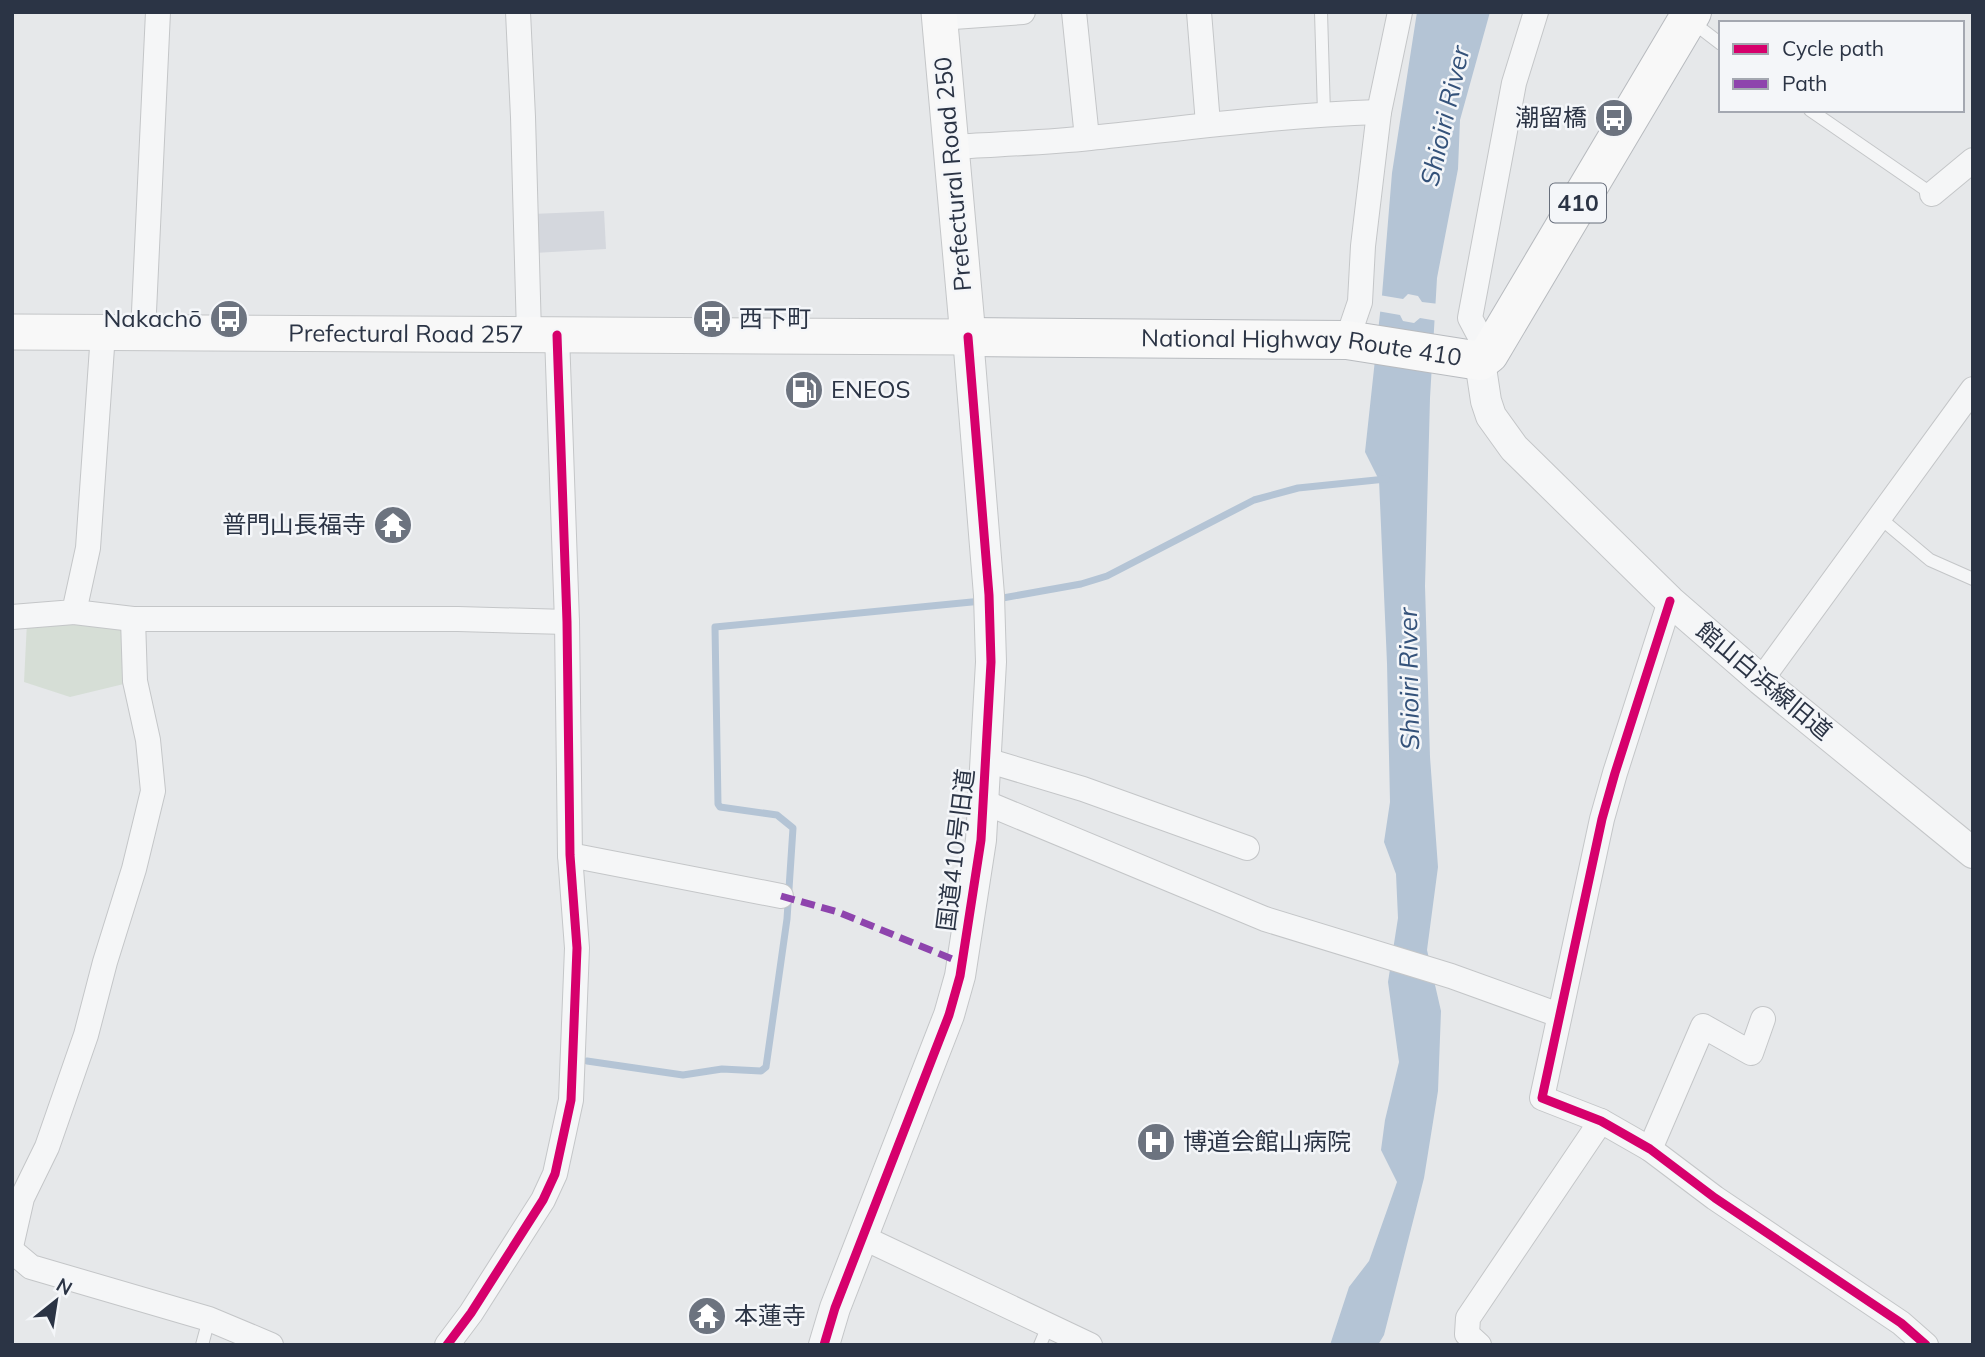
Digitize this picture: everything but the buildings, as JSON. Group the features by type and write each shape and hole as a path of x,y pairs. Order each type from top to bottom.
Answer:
{"highway":[{"name":"National Highway Route 410","path":"968,337 1360,341 1471,357 1533,293 1574,225 1690,16"}],"main road":[{"name":"Prefectural Road 250","path":"939,15 968,337"},
{"name":"Prefectural Road 257","path":"12,332 968,337"}],"street":[{"path":"143,333 158,12"},
{"path":"447,1345 543,1200 555,1174 571,1100 577,948 570,855 567,622 523,117 518,12"},
{"path":"939,15 1023,12"},
{"path":"1074,12 1087,138"},
{"path":"1199,12 1208,124"},
{"path":"1360,341 1363,246 1379,112 1400,12"},
{"path":"1471,357 1469,318 1514,83 1536,12"},
{"path":"951,146 1087,138 1208,124 1379,112"},
{"path":"1933,194 1973,160"},
{"path":"74,612 88,548 103,333"},
{"name":"国道410号旧道","path":"824,1345 835,1308 949,1014 960,976 981,840 991,662 989,601 968,337"},
{"name":"館山白浜線旧道","path":"1471,357 1500,431 1514,448 1670,601 1761,680 1973,853"},
{"path":"1761,680 1973,389"},
{"path":"1670,601 1612,784 1542,1098 1601,1121 1650,1149 1715,1198 1901,1323 1926,1345"},
{"path":"12,617 74,612 133,619 472,619 567,622"},
{"path":"12,1242 22,1198 47,1147 86,1035 134,869 153,791 148,740 135,681 133,619"},
{"path":"986,760 1083,789 1247,848"},
{"path":"984,802 1265,919 1451,976 1559,1015"},
{"path":"570,855 781,896"},
{"path":"1650,1149 1703,1026 1751,1053 1763,1019"},
{"path":"1479,1345 1467,1334 1468,1318 1601,1121"},
{"path":"862,1237 1044,1335 1090,1345"},
{"path":"12,1251 31,1267 209,1319 271,1345"}],"lane":[{"path":"1321,12 1324,114"},
{"path":"1690,16 1719,42"},
{"path":"1813,112 1933,194"},
{"path":"1880,518 1930,560 1973,579"},
{"path":"202,1345 209,1319"}],"shaded area":[{"path":"604,211 606,249 534,253 532,214"},
{"path":"27,622 125,626 128,683 70,697 24,682"}],"water":[{"name":"Shioiri River","path":"1417,12 1490,12 1460,120 1458,169 1437,278 1430,398 1425,586 1430,757 1438,867 1427,950 1441,1011 1438,1091 1424,1178 1384,1335 1378,1345 1330,1345 1349,1287 1369,1261 1397,1182 1381,1150 1399,1062 1388,982 1398,918 1396,874 1384,842 1390,802 1379,480 1365,452 1392,173"}],"pier":[{"path":"1408,294 1418,296 1422,302 1439,304 1438,321 1420,318 1414,323 1403,321 1400,315 1377,311 1379,295 1403,299"}],"waterway":[{"path":"997,599 1081,584 1107,576 1254,500 1298,488 1386,479"},
{"path":"587,1061 683,1075 722,1069 761,1071 766,1067 787,919 793,828 777,815 720,807 718,804 715,627 982,601"}],"marked path":[{"path":"781,896 838,912 962,963"}],"cycle path":[{"path":"447,1345 471,1313 543,1200 555,1174 571,1100 577,948 570,855 567,622 557,335"},
{"path":"824,1345 835,1308 949,1015 960,976 981,840 991,662 989,595 968,337"},
{"path":"1670,601 1602,819 1542,1098 1601,1121 1650,1149 1715,1198 1901,1323 1926,1345"}],"place":[{"name":"潮留橋","path":"1614,118"},
{"name":"Nakachō","path":"229,319"},
{"name":"西下町","path":"712,319"},
{"name":"ENEOS","path":"804,390"},
{"name":"普門山長福寺","path":"393,525"},
{"name":"博道会館山病院","path":"1156,1142"},
{"name":"本蓮寺","path":"707,1316"}]}
